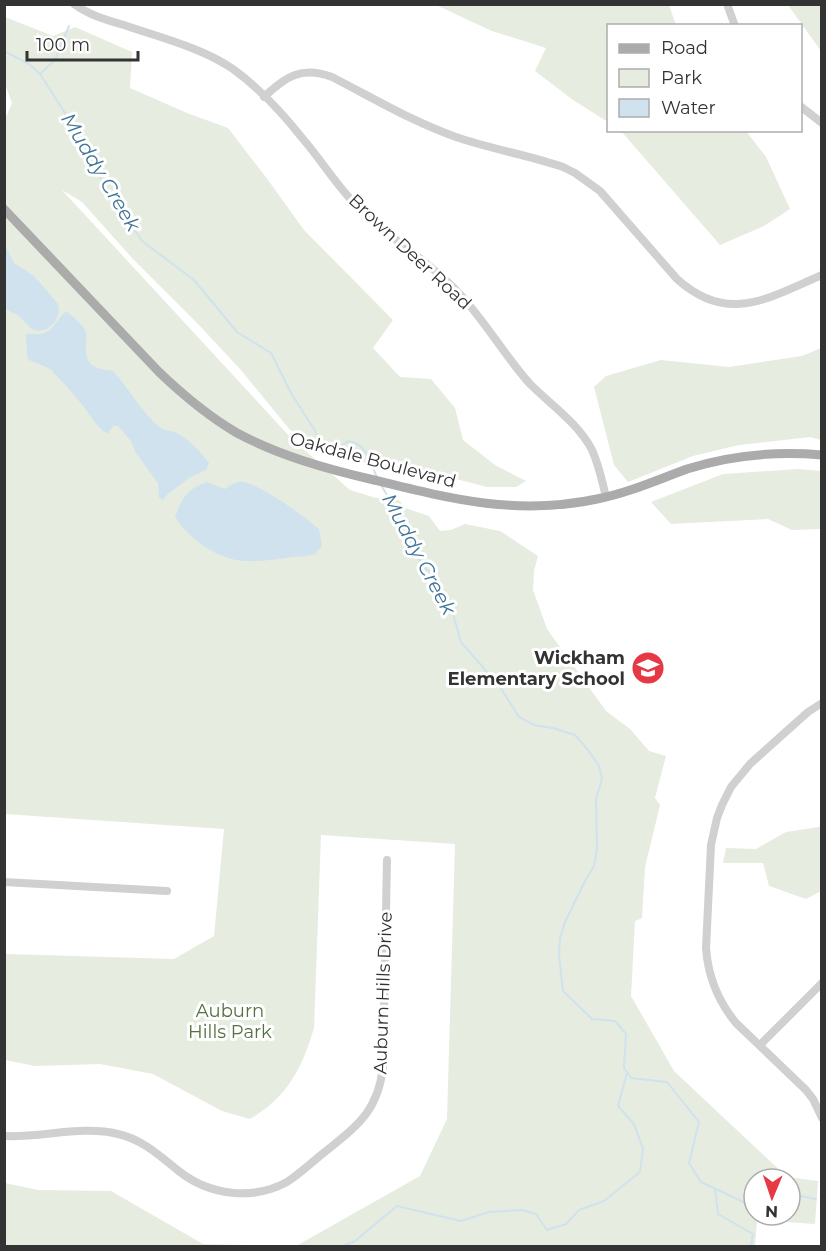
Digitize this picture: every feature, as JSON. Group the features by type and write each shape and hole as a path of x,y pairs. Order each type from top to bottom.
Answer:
{"main road":[{"name":"Oakdale Boulevard","path":"4,209 159,372 200,408 257,443 299,460 407,489 468,502 502,506 549,506 606,497 687,470 737,457 772,454 822,455"}],"street":[{"name":"Brown Deer Road","path":"74,4 95,16 202,52 219,60 249,82 304,140 353,201 386,232 455,289 485,323 530,383 577,429 595,457 606,497"},
{"path":"727,4 734,24"},
{"path":"264,97 279,83 295,75 322,73 438,130 563,167 582,177 600,191 676,279 685,287 714,302 734,305 757,302 822,274"},
{"path":"802,107 822,123"},
{"path":"822,703 772,743 731,787 717,818 713,838 706,948 710,974 726,1011 813,1099 822,1118"},
{"name":"Auburn Hills Drive","path":"4,1136 92,1131 120,1134 147,1146 188,1178 227,1193 260,1192 276,1187 295,1176 360,1123 372,1106 380,1086 383,1067 387,860"},
{"path":"4,882 167,891"},
{"path":"760,1045 822,983"}],"green space":[{"path":"436,5 669,5 676,24 607,24 607,121 573,100 535,71 546,48 492,31"},
{"path":"788,5 821,5 821,51 802,24"},
{"name":"Auburn Hills Park","path":"5,17 53,36 75,27 132,52 130,88 228,128 304,230 393,320 373,348 400,377 431,379 455,408 463,440 495,465 526,481 516,487 487,487 433,473 351,460 290,430 240,369 197,323 132,258 82,202 62,190 291,438 350,490 376,498 399,500 405,508 429,516 440,531 451,530 465,524 500,531 538,556 533,590 547,629 606,711 630,729 649,751 666,756 655,798 660,805 645,867 642,918 635,921 631,996 674,1071 776,1167 742,1167 742,1227 756,1227 755,1246 296,1246 420,1176 447,1119 455,844 321,835 314,1028 303,1058 288,1086 270,1105 250,1119 222,1111 153,1074 100,1064 35,1066 5,1060 5,954 174,959 214,936 224,829 5,814 4,122 12,103 5,84"},
{"path":"622,132 747,132 766,157 790,209 764,226 720,245"},
{"path":"821,348 821,440 810,437 739,445 693,456 628,482 614,465 594,387 606,376 661,360 729,367 802,356"},
{"path":"798,469 821,471 821,529 792,530 768,519 671,524 651,502 723,474"},
{"path":"821,823 821,891 806,899 769,886 763,863 723,863 726,848 756,849 786,832 819,827"},
{"path":"802,1179 818,1181 815,1224 802,1223"},
{"path":"5,1183 38,1190 111,1191 203,1244 296,1246 5,1246"}],"water":[{"path":"4,243 14,263 34,276 58,304 59,312 55,322 47,329 39,331 32,329 5,306"},
{"path":"66,311 85,329 86,353 89,362 101,369 113,371 154,422 163,429 184,437 209,463 206,470 189,478 162,500 159,497 158,483 136,453 131,441 118,426 113,426 108,434 103,431 51,370 29,360 26,334 39,334 52,328"},
{"path":"207,482 225,489 242,482 270,494 319,529 322,546 315,554 307,556 261,561 235,560 205,547 188,533 175,517 186,495"}],"waterway":[{"path":"40,74 55,60 69,26"},
{"name":"Muddy Creek","path":"4,51 29,64 40,74 94,158 101,179 142,241 194,280 237,332 271,353 292,395 319,440 328,447 337,449 348,441 360,446 367,454 377,477"},
{"name":"Muddy Creek","path":"381,485 418,558 438,585 453,614 461,642 500,687 519,717 534,725 575,735 599,766 602,779 596,799 597,848 594,866 565,922 560,938 559,955 563,991 592,1019 615,1021 626,1034 624,1068 631,1078 667,1082 699,1122 689,1163 701,1182 742,1201"},
{"path":"343,1246 355,1241 397,1206 461,1221 489,1212 522,1210 536,1214 547,1230 566,1224 579,1210 604,1201 640,1172 643,1149 634,1124 618,1106 627,1073"},
{"name":"Muddy Creek","path":"715,1189 718,1214 753,1234 751,1246"},
{"path":"802,1196 816,1199"}],"place":[{"name":"Wickham Elementary School","path":"648,668"}]}
